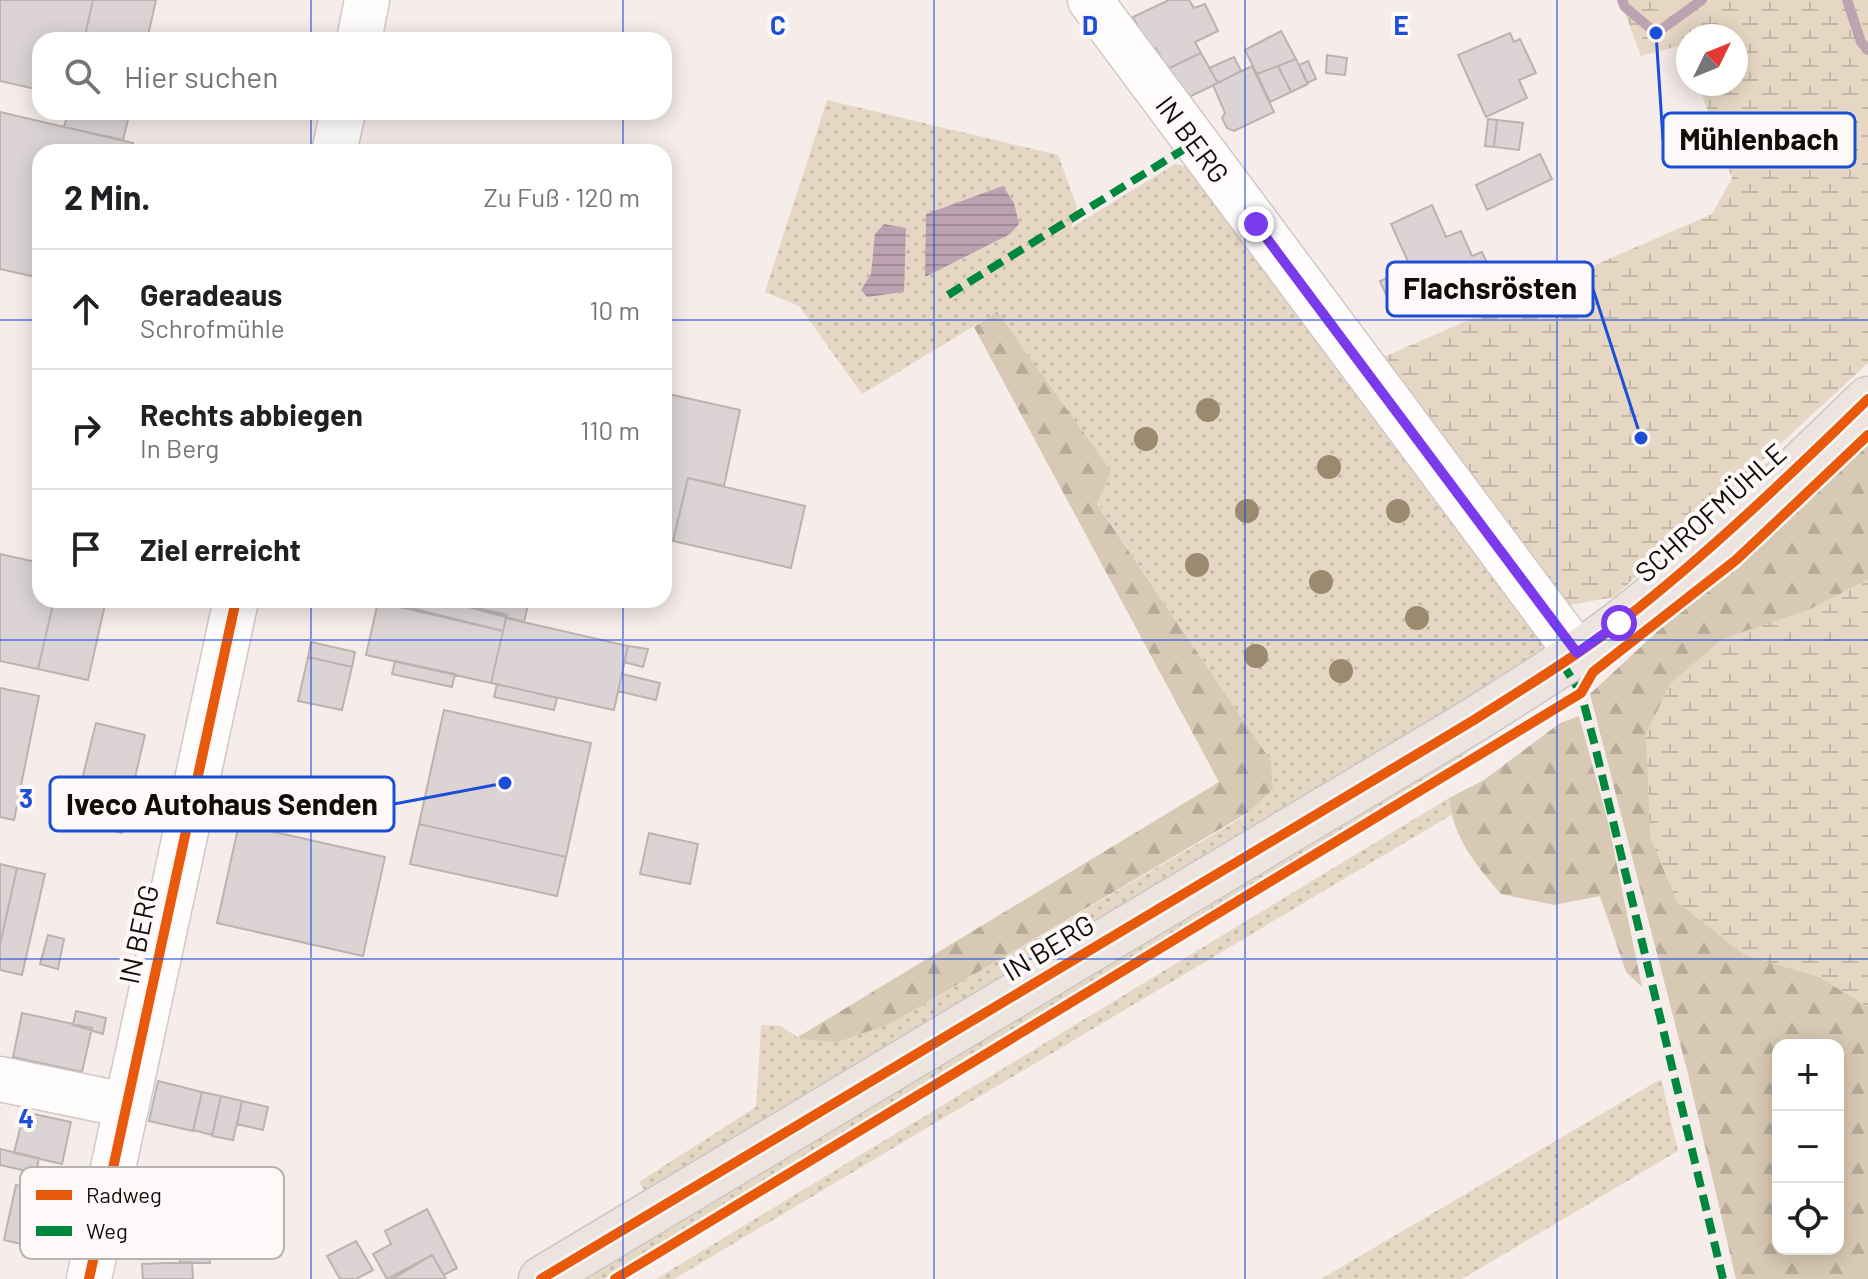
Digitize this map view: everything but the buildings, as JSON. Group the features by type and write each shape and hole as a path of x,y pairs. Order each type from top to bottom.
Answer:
{"main road":[{"name":"SCHROFMÜHLE","path":"1577,653 1670,583 1782,483 1868,399"},
{"name":"IN BERG","path":"541,1279 1474,720 1577,653"}],"street":[{"path":"361,32 367,0"},
{"name":"IN BERG","path":"1090,0 1577,653"},
{"path":"336,144 341,120"},
{"name":"IN BERG","path":"112,1167 234,608"},
{"path":"0,1079 125,1105"},
{"name":"IN BERG","path":"89,1279 93,1259"}],"green space":[{"path":"1620,0 1868,0 1868,363 1614,597 1569,605 1370,363 1712,214 1732,178 1702,96 1748,96 1748,24 1676,24 1676,47 1641,56"},
{"path":"827,100 1058,155 1077,207 1071,228 1175,164 1206,170 1552,649 648,1196 639,1182 756,1107 761,1025 781,1026 800,1039 892,1023 1245,816 1273,789 1271,761 1097,503 997,312 862,394 799,306 765,292"},
{"path":"997,312 1111,471 1097,504 1271,761 1273,789 1249,812 892,1023 838,1042 800,1039 798,1037 1219,782 974,327"},
{"path":"1868,436 1868,1279 1736,1279 1688,1074 1590,694"},
{"path":"1868,579 1868,1007 1819,977 1744,955 1677,902 1650,837 1646,733 1671,683 1722,639 1810,609"},
{"path":"1579,716 1608,822 1642,987 1626,972 1600,896 1554,905 1501,894 1467,850 1451,812 1449,798 1484,780 1560,723"},
{"path":"1471,741 1467,755 1429,780 603,1279 571,1279"},
{"path":"1449,798 1451,815 674,1279 656,1279"},
{"path":"1661,1079 1678,1151 1462,1279 1321,1279"}],"shaded area":[{"path":"1003,186 1014,203 1019,224 1010,234 925,277 926,214"},
{"path":"884,224 906,228 904,292 867,297 861,290 871,274 875,234"}],"waterway":[{"path":"1622,0 1625,7 1656,33 1702,0"},
{"path":"1847,0 1861,42 1868,50"}],"marked path":[{"path":"948,295 1194,143"},
{"path":"1562,663 1581,693 1594,742 1723,1279"}],"cycle path":[{"path":"541,1279 1474,720 1568,660 1622,621 1686,568 1868,399"},
{"path":"615,1279 1581,693 1593,672 1736,560 1868,435"},
{"path":"113,1167 234,608"},
{"path":"89,1279 93,1259"}],"place":[{"name":"Mühlenbach","path":"1656,33"},
{"name":"Flachsrösten","path":"1641,438"},
{"name":"Iveco Autohaus Senden","path":"505,783"}],"route":[{"path":"1256,224 1577,653 1619,623"}]}
